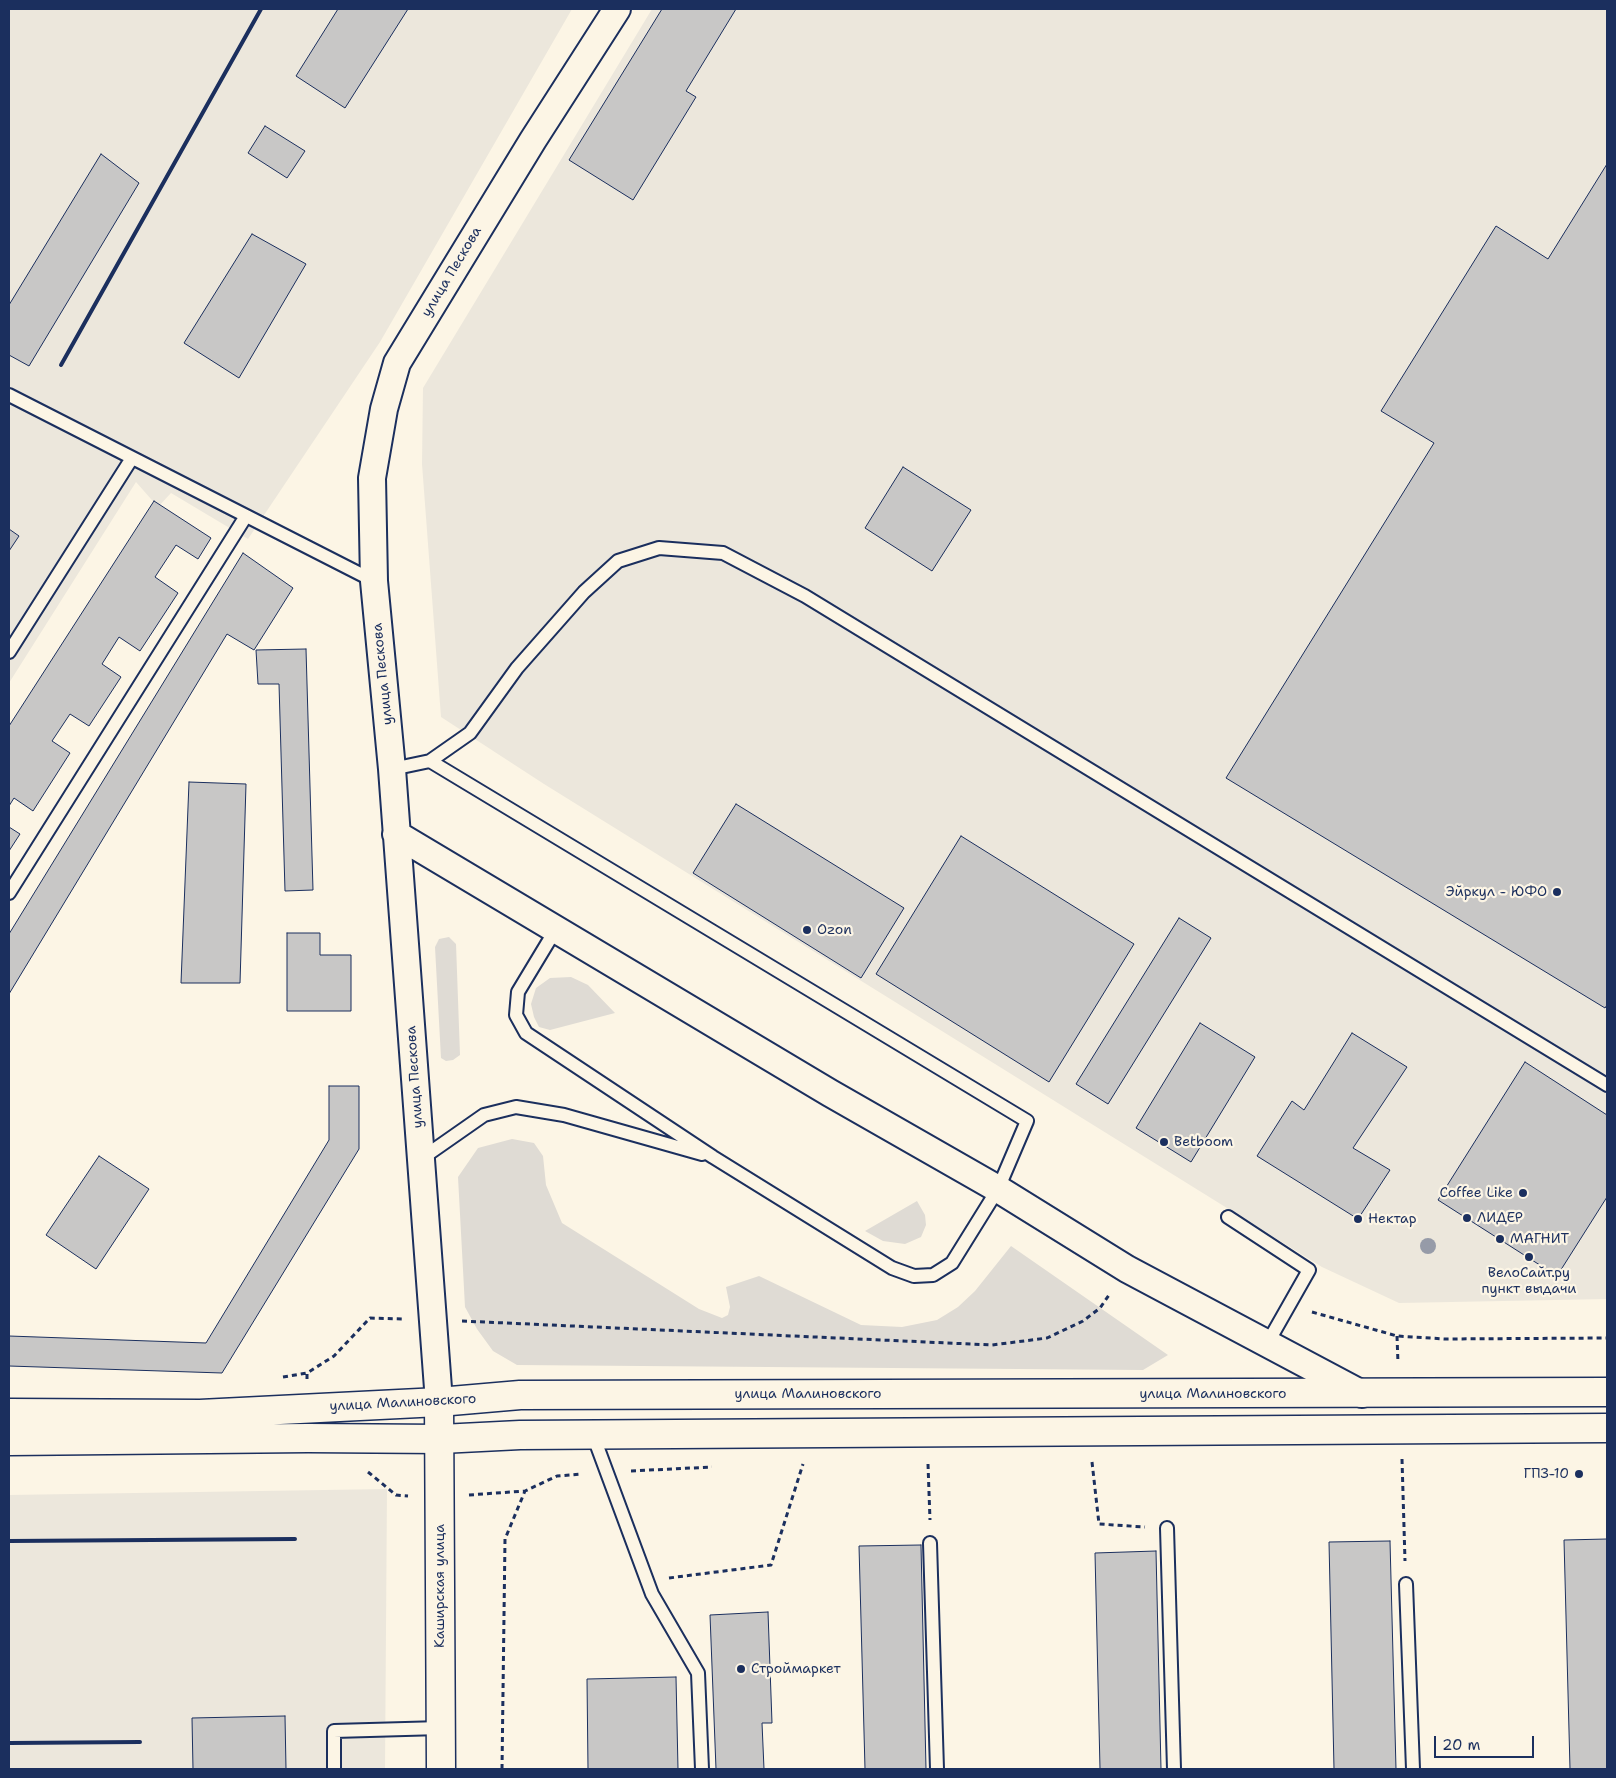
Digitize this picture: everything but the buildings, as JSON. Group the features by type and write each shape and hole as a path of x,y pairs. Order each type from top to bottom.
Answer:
{"main road":[{"name":"улица Малиновского","path":"9,1413 200,1414 440,1402 520,1395 1607,1392"},
{"name":"Каширская улица","path":"440,1402 441,1769"},
{"path":"9,1441 308,1438 441,1439 520,1435 1607,1428"}],"street":[{"name":"улица Пескова","path":"440,1402 392,768 374,580 372,478 384,409 397,363 533,140 617,9"},
{"path":"396,834 830,1093 998,1189 1127,1269 1362,1394"}],"lane":[{"path":"9,395 374,580"},
{"path":"9,652 132,458"},
{"path":"9,892 246,516"},
{"path":"392,768 430,761 470,733 517,668 584,592 618,561 659,548 723,553 805,596 1607,1085"},
{"path":"430,761 1027,1121 998,1189 952,1263 933,1275 914,1276 892,1268 713,1157 526,1033 516,1015 518,992 556,929"},
{"path":"421,1159 484,1115 516,1107 564,1115 713,1157"},
{"path":"1228,1217 1309,1270 1267,1344"},
{"path":"593,1435 652,1594 698,1673 702,1769"},
{"path":"1166,1528 1174,1769"},
{"path":"930,1543 937,1769"},
{"path":"1406,1584 1413,1769"},
{"path":"334,1769 334,1731 441,1728"}],"path":[{"path":"307,1408 307,1373 334,1356 370,1318 992,1346 1047,1338 1082,1321 1100,1308 1127,1269"},
{"path":"1289,1306 1396,1336 1445,1340 1607,1338"},
{"path":"1400,1430 1406,1584"},
{"path":"1091,1458 1098,1524 1166,1528"},
{"path":"928,1461 930,1543"},
{"path":"647,1580 771,1565 803,1463"},
{"path":"361,1471 370,1472 396,1495 440,1498"},
{"path":"502,1769 505,1539 525,1491"}],"shaded area":[{"path":"9,9 572,9 380,342 248,539 171,493 158,507 136,482 9,683"},
{"path":"652,9 1607,9 1607,1299 1399,1303 1322,1267 544,784 441,717 422,464 423,388"},
{"path":"449,937 456,944 460,1055 453,1060 446,1061 441,1058 435,947 439,939"},
{"path":"571,977 588,985 615,1013 550,1030 539,1027 531,1004 536,988 550,978"},
{"path":"512,1139 534,1143 543,1156 546,1185 562,1223 699,1309 722,1318 728,1315 730,1307 726,1287 759,1276 861,1325 902,1327 937,1320 958,1307 975,1291 1011,1246 1168,1355 1143,1370 517,1365 493,1351 477,1329 465,1307 458,1177 478,1148"},
{"path":"917,1201 925,1215 926,1225 921,1237 905,1244 883,1241 865,1231"},
{"path":"387,1489 385,1769 9,1769 9,1495"}],"railway":[{"path":"61,365 261,9"},
{"path":"9,1541 295,1539"},
{"path":"9,1743 140,1742"}],"place":[{"name":"Эйркул - ЮФО","path":"1557,892"},
{"name":"Ozon","path":"807,930"},
{"name":"Betboom","path":"1164,1142"},
{"name":"Coffee Like","path":"1523,1193"},
{"name":"ЛИДЕР","path":"1467,1218"},
{"name":"Нектар","path":"1358,1219"},
{"name":"МАГНИТ","path":"1500,1239"},
{"name":"ВелоСайт.ру пункт выдачи","path":"1529,1257"},
{"name":"ГПЗ-10","path":"1579,1474"},
{"name":"Строймаркет","path":"741,1669"}]}
